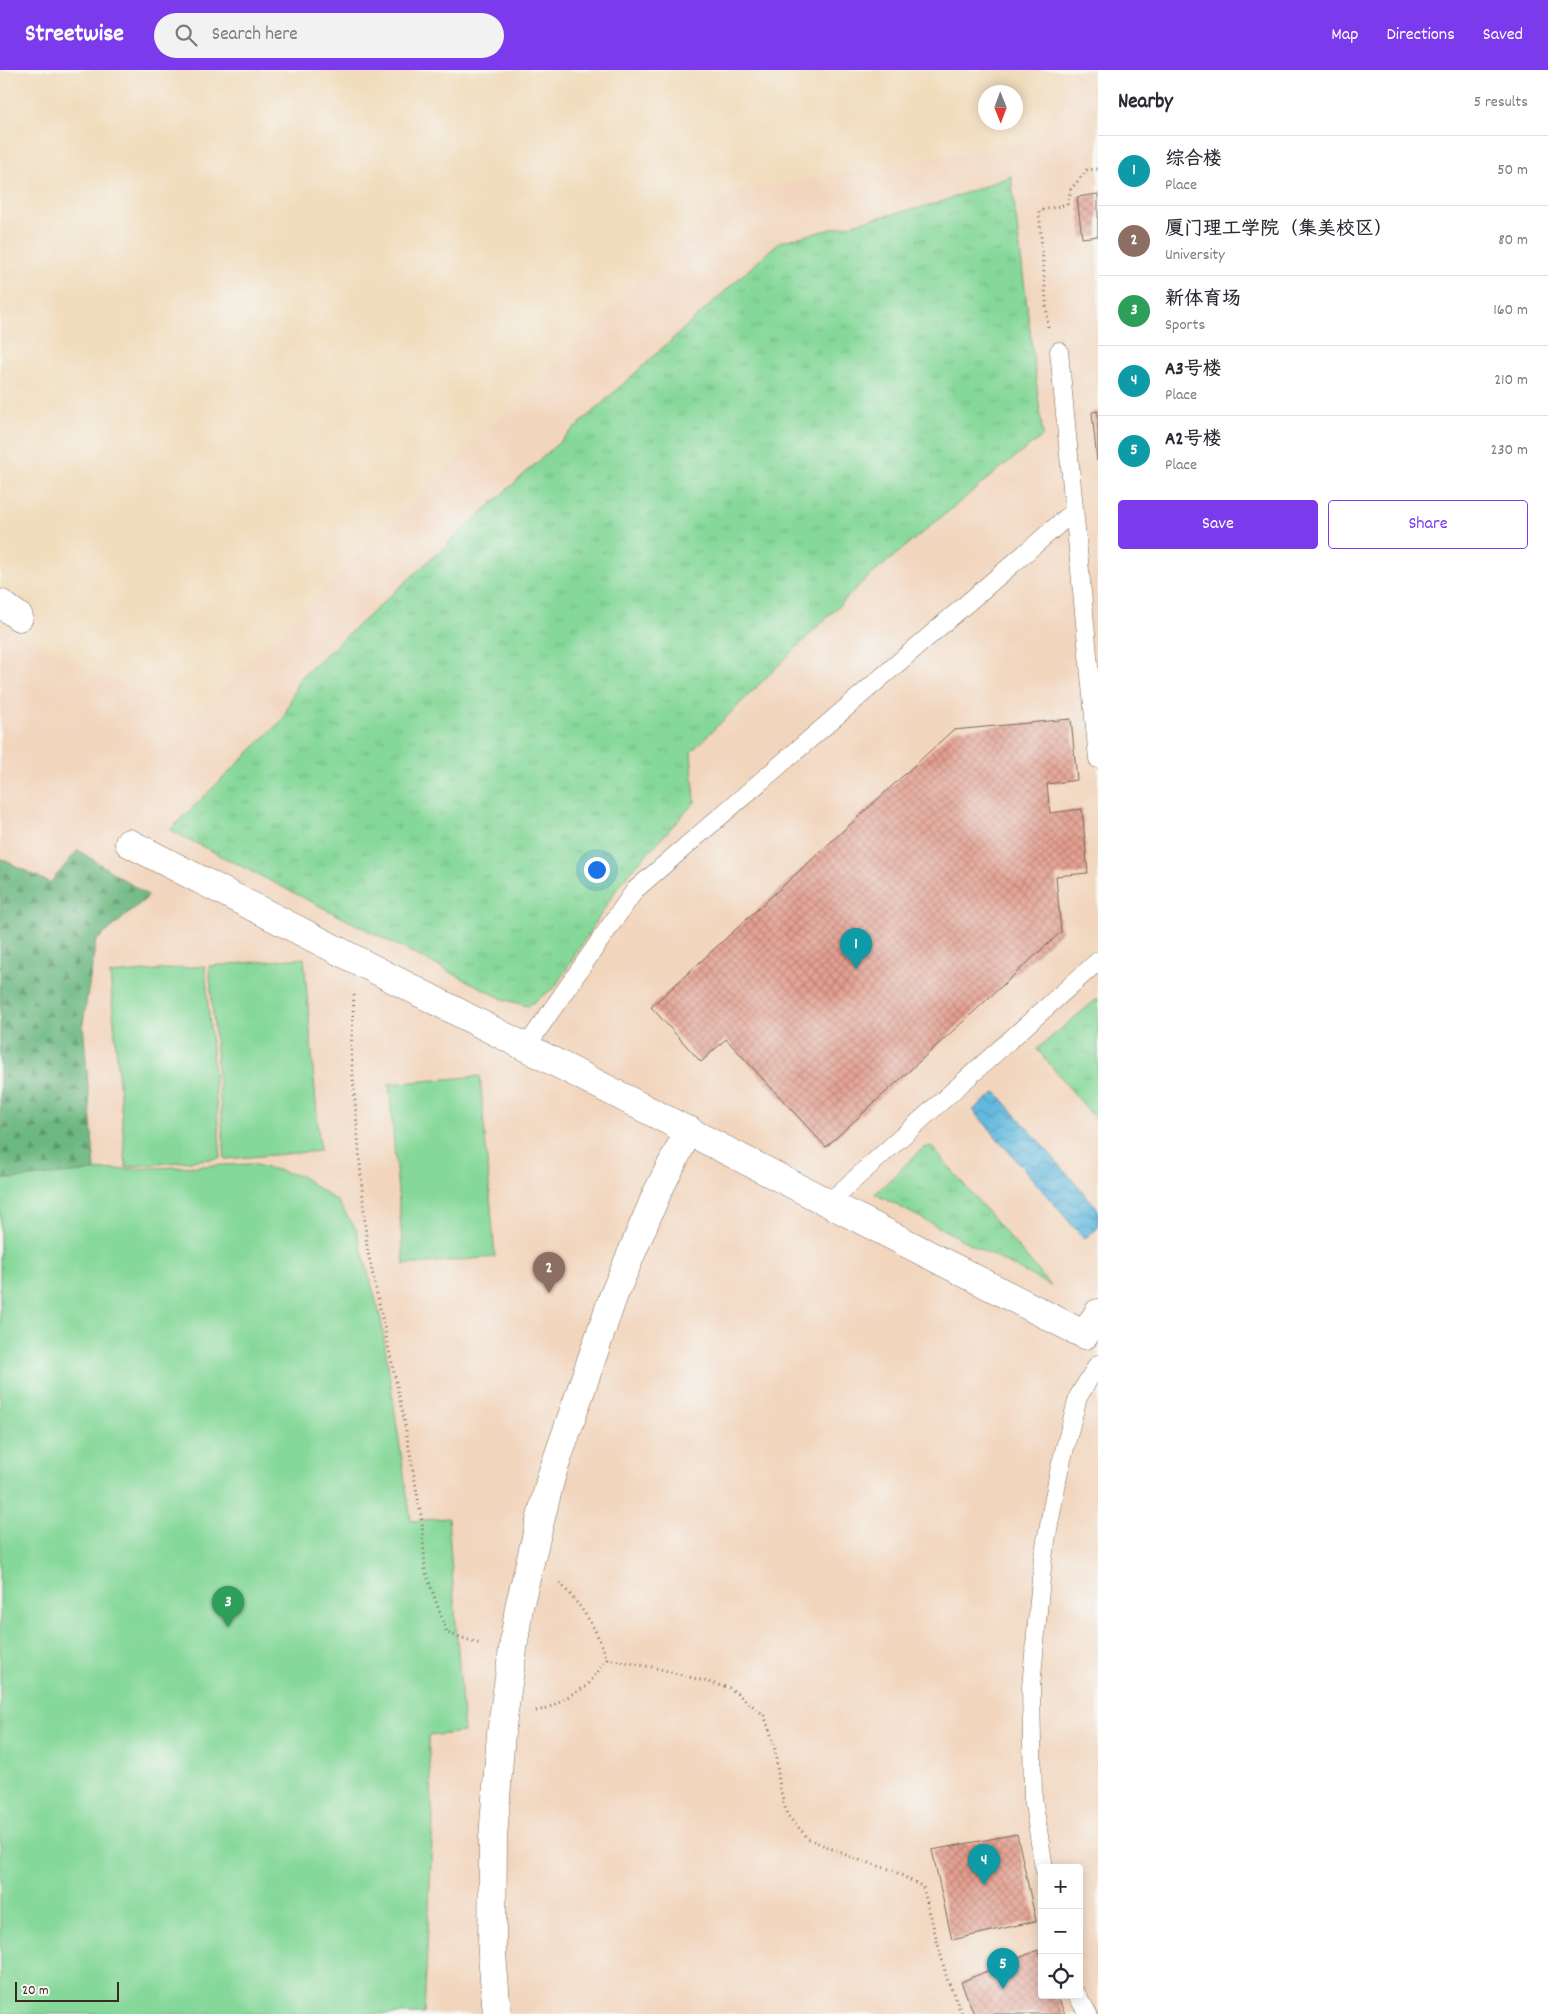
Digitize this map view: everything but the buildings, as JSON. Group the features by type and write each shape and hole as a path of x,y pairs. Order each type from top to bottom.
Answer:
{"street":[{"path":"129,843 828,1203 1094,1328"},
{"path":"497,2014 492,1954 493,1838 502,1721 518,1607 551,1477 613,1297 657,1193 689,1130"}],"lane":[{"path":"1060,352 1098,759"},
{"path":"526,1047 635,890 1074,512"},
{"path":"828,1203 1098,961"},
{"path":"1043,1864 1033,1798 1032,1687 1043,1557 1059,1471 1078,1397 1098,1364"},
{"path":"1079,1999 1088,2014"}],"path":[{"path":"1060,352 1047,325 1039,210 1067,204 1071,189 1087,170 1098,169"},
{"path":"356,960 351,1053 367,1248 403,1414 422,1521 425,1570 447,1632 512,1655"},
{"path":"532,1552 578,1603 598,1633 607,1660"},
{"path":"502,1721 546,1709 587,1686 607,1660"},
{"path":"607,1660 652,1667 730,1688 764,1714 774,1743 780,1788 787,1815 809,1838 854,1858 892,1870 922,1888 947,1979 962,2014"}],"shaded area":[{"path":"1073,70 1098,70 1098,2014 0,2014 0,624 192,718 730,192 1038,140"}],"green space":[{"path":"1011,176 1043,436 1002,467 864,581 691,752 695,802 621,882 555,987 528,1006 505,1000 170,830 283,719 299,679 779,242 938,203"},
{"path":"78,850 149,896 96,941 83,1023 95,1171 0,1180 0,858 50,883"},
{"path":"304,958 320,1151 225,1159 209,966"},
{"path":"205,966 221,1158 126,1167 110,974"},
{"path":"1098,998 1098,1122 1037,1049"},
{"path":"480,1076 495,1257 404,1265 389,1084"},
{"path":"931,1146 1051,1286 875,1194 922,1149"},
{"path":"252,1164 301,1176 338,1202 356,1229 381,1319 411,1521 448,1518 464,1732 428,1736 433,1820 424,2014 0,2014 0,1180 102,1170"}],"water":[{"path":"996,1092 1098,1209 1098,1228 1084,1239 973,1110"}],"place":[{"name":"综合楼","path":"856,969"},
{"name":"厦门理工学院（集美校区）","path":"549,1293"},
{"name":"新体育场","path":"228,1627"},
{"name":"A3号楼","path":"984,1885"},
{"name":"A2号楼","path":"1003,1989"}]}
